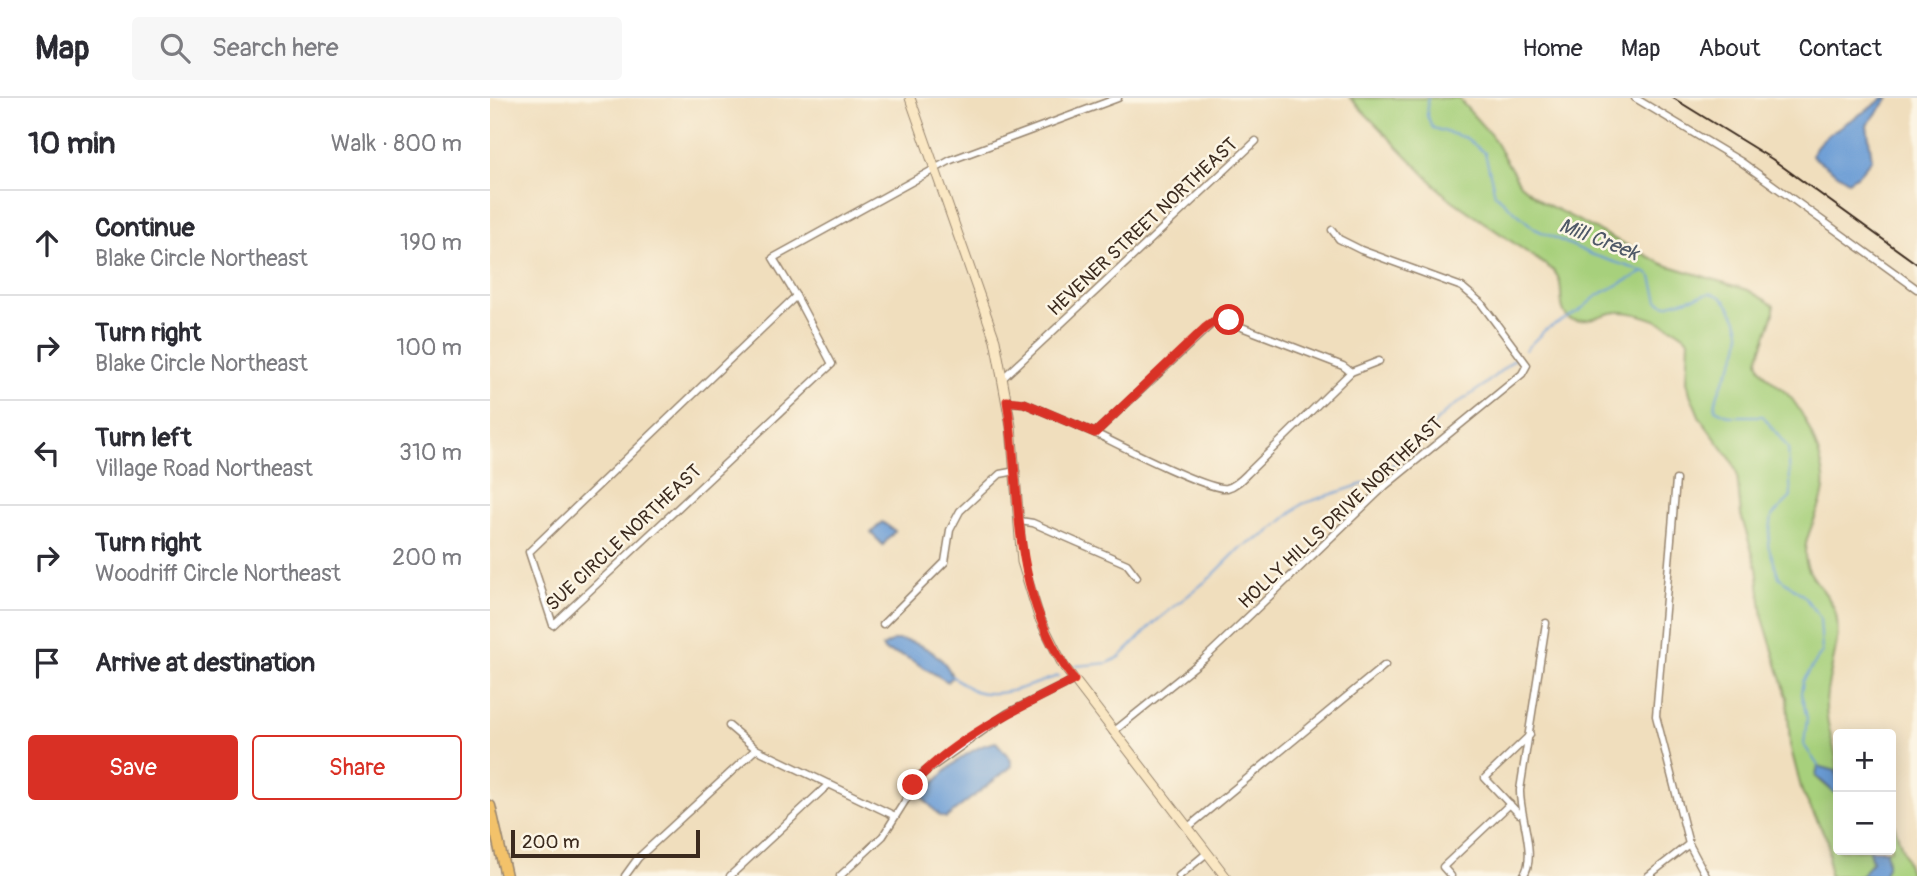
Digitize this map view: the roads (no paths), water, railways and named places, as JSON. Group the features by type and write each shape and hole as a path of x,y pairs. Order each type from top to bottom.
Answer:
{"highway":[{"path":"490,806 506,876"}],"main road":[{"path":"909,98 978,285 1003,379 1016,471 1022,562 1038,617 1074,680 1225,876"}],"street":[{"path":"936,170 972,151 1062,121 1118,98"},
{"path":"1635,98 1749,167 1917,289"},
{"name":"HEVENER STREET NORTHEAST","path":"1003,379 1256,141"},
{"name":"SUE CIRCLE NORTHEAST","path":"796,296 529,552 553,625 832,364 796,296 773,258 936,170"},
{"name":"HOLLY HILLS DRIVE NORTHEAST","path":"1113,732 1204,659 1385,486 1522,374 1527,365 1480,303 1462,287 1361,250 1339,239 1332,230"},
{"path":"1095,433 1219,318 1343,366 1351,372"},
{"path":"1007,401 1024,403 1201,482 1225,489 1242,479 1351,372 1379,361"},
{"path":"883,624 945,562 950,530 960,511 1000,474 1016,471"},
{"path":"1676,480 1656,716 1689,844 1706,876"},
{"path":"1020,522 1033,523 1127,564 1137,577"},
{"path":"1523,876 1528,870 1529,838 1521,816 1520,790 1531,733 1546,623"},
{"path":"1187,828 1385,666"},
{"path":"840,876 883,836 917,779 1015,709 1074,680"},
{"path":"729,726 757,749 895,816"},
{"path":"1521,816 1485,778 1531,733"},
{"path":"625,876 638,858 757,749"},
{"path":"730,876 829,784"},
{"path":"1451,876 1443,867 1510,804"},
{"path":"1648,876 1689,844"},
{"path":"1179,876 1207,853"}],"water":[{"path":"1883,98 1889,98 1867,125 1872,159 1859,174 1848,181 1812,156 1815,148 1831,132"},
{"path":"882,522 895,531 883,545 871,533"},
{"path":"895,640 912,642 929,650 943,662 952,677 948,682 904,656 885,651 882,647"},
{"path":"996,742 1010,758 1012,766 946,818 940,816 923,798 945,771 964,756"},
{"path":"1818,766 1833,770 1833,791 1816,776"},
{"path":"1870,855 1886,855 1887,866 1883,876 1861,876 1872,861"}],"waterway":[{"name":"Mill Creek","path":"1428,98 1427,116 1433,128 1466,138 1485,153 1495,194 1535,229 1593,255 1645,272 1652,277 1658,301 1666,305 1711,293 1722,298 1732,310 1739,327 1738,351 1717,397 1715,409 1730,416 1763,416 1788,448 1791,497 1772,516 1768,545 1779,577 1804,596 1820,618 1822,652 1803,681 1801,693 1807,718 1804,745 1819,767"},
{"path":"1525,350 1545,330 1579,311 1598,295 1644,272"},
{"path":"1076,666 1108,663 1120,657 1155,622 1211,577 1239,549 1267,534 1302,504 1372,481 1387,470 1448,410 1483,386 1518,356"},
{"path":"951,676 969,688 985,693 1006,692 1058,676"}],"railway":[{"path":"1673,98 1772,159 1917,264"}]}
